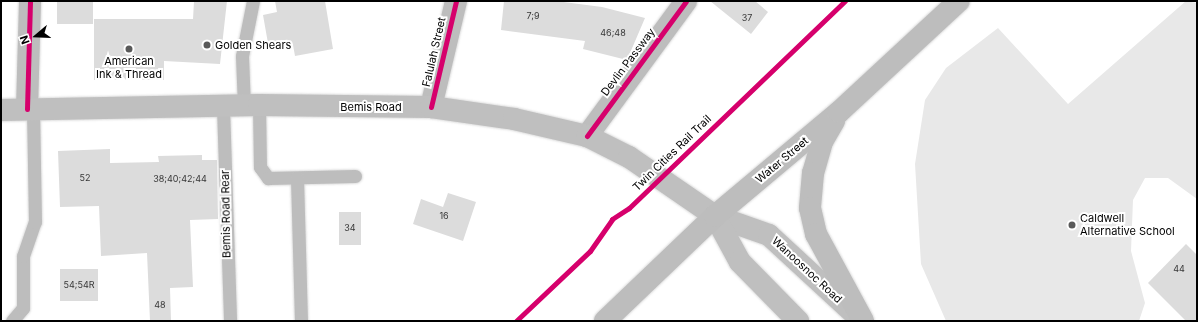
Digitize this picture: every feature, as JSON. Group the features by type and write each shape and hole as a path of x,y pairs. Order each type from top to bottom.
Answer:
{"main road":[{"path":"30,1 30,109"},
{"name":"Falulah Street","path":"431,107 456,1"},
{"name":"Devlin Passway","path":"587,136 686,1"},
{"name":"Water Street","path":"605,321 715,216 839,112 959,1"},
{"name":"Bemis Road","path":"1,110 252,106 431,107 514,119 587,136 629,157 715,216"},
{"path":"839,112 822,142 813,173 810,208 816,234 863,321"},
{"path":"715,216 740,262 798,321"},
{"name":"Wanoosnoc Road","path":"715,216 769,235 863,321"}],"lane":[{"path":"253,1 242,56 252,106 262,173 268,178 355,176"},
{"name":"Bemis Road Rear","path":"223,107 230,321"},
{"path":"12,321 23,308 23,256 34,222 30,109"},
{"path":"297,178 301,321"}],"shaded area":[{"name":"Caldwell Alternative School","path":"1186,1 1197,3 1197,199 1168,178 1145,178 1133,200 1131,251 1145,303 1139,321 946,321 921,264 915,164 925,100 946,68 998,28 1068,104"}],"building":[{"path":"57,1 93,1 93,24 57,24"},
{"path":"194,1 227,1 220,64 164,61 164,80 94,80 94,19 193,19"},
{"path":"275,1 325,1 333,49 295,56 293,45 269,49 263,15 277,12"},
{"path":"504,1 556,1 602,7 645,18 627,60 583,49 585,41 501,30"},
{"path":"710,1 755,1 768,12 751,34"},
{"path":"110,149 110,163 159,162 158,156 202,155 202,160 217,160 218,219 190,220 193,287 170,288 171,321 150,321 147,253 101,256 99,206 60,207 58,151"},
{"path":"448,193 476,202 463,241 413,224 421,199 443,207"},
{"path":"339,212 361,212 361,245 339,245"},
{"path":"1186,244 1197,255 1197,321 1186,321 1148,283"},
{"path":"60,269 98,269 98,301 60,301"}],"cycle path":[{"path":"27,109 30,1"},
{"path":"431,107 456,1"},
{"path":"587,136 686,1"},
{"name":"Twin Cities Rail Trail","path":"516,321 590,251 612,219 629,208 845,1"}],"place":[{"name":"Golden Shears","path":"207,45"},
{"name":"American Ink & Thread","path":"129,49"},
{"name":"Caldwell Alternative School","path":"1072,225"}]}
